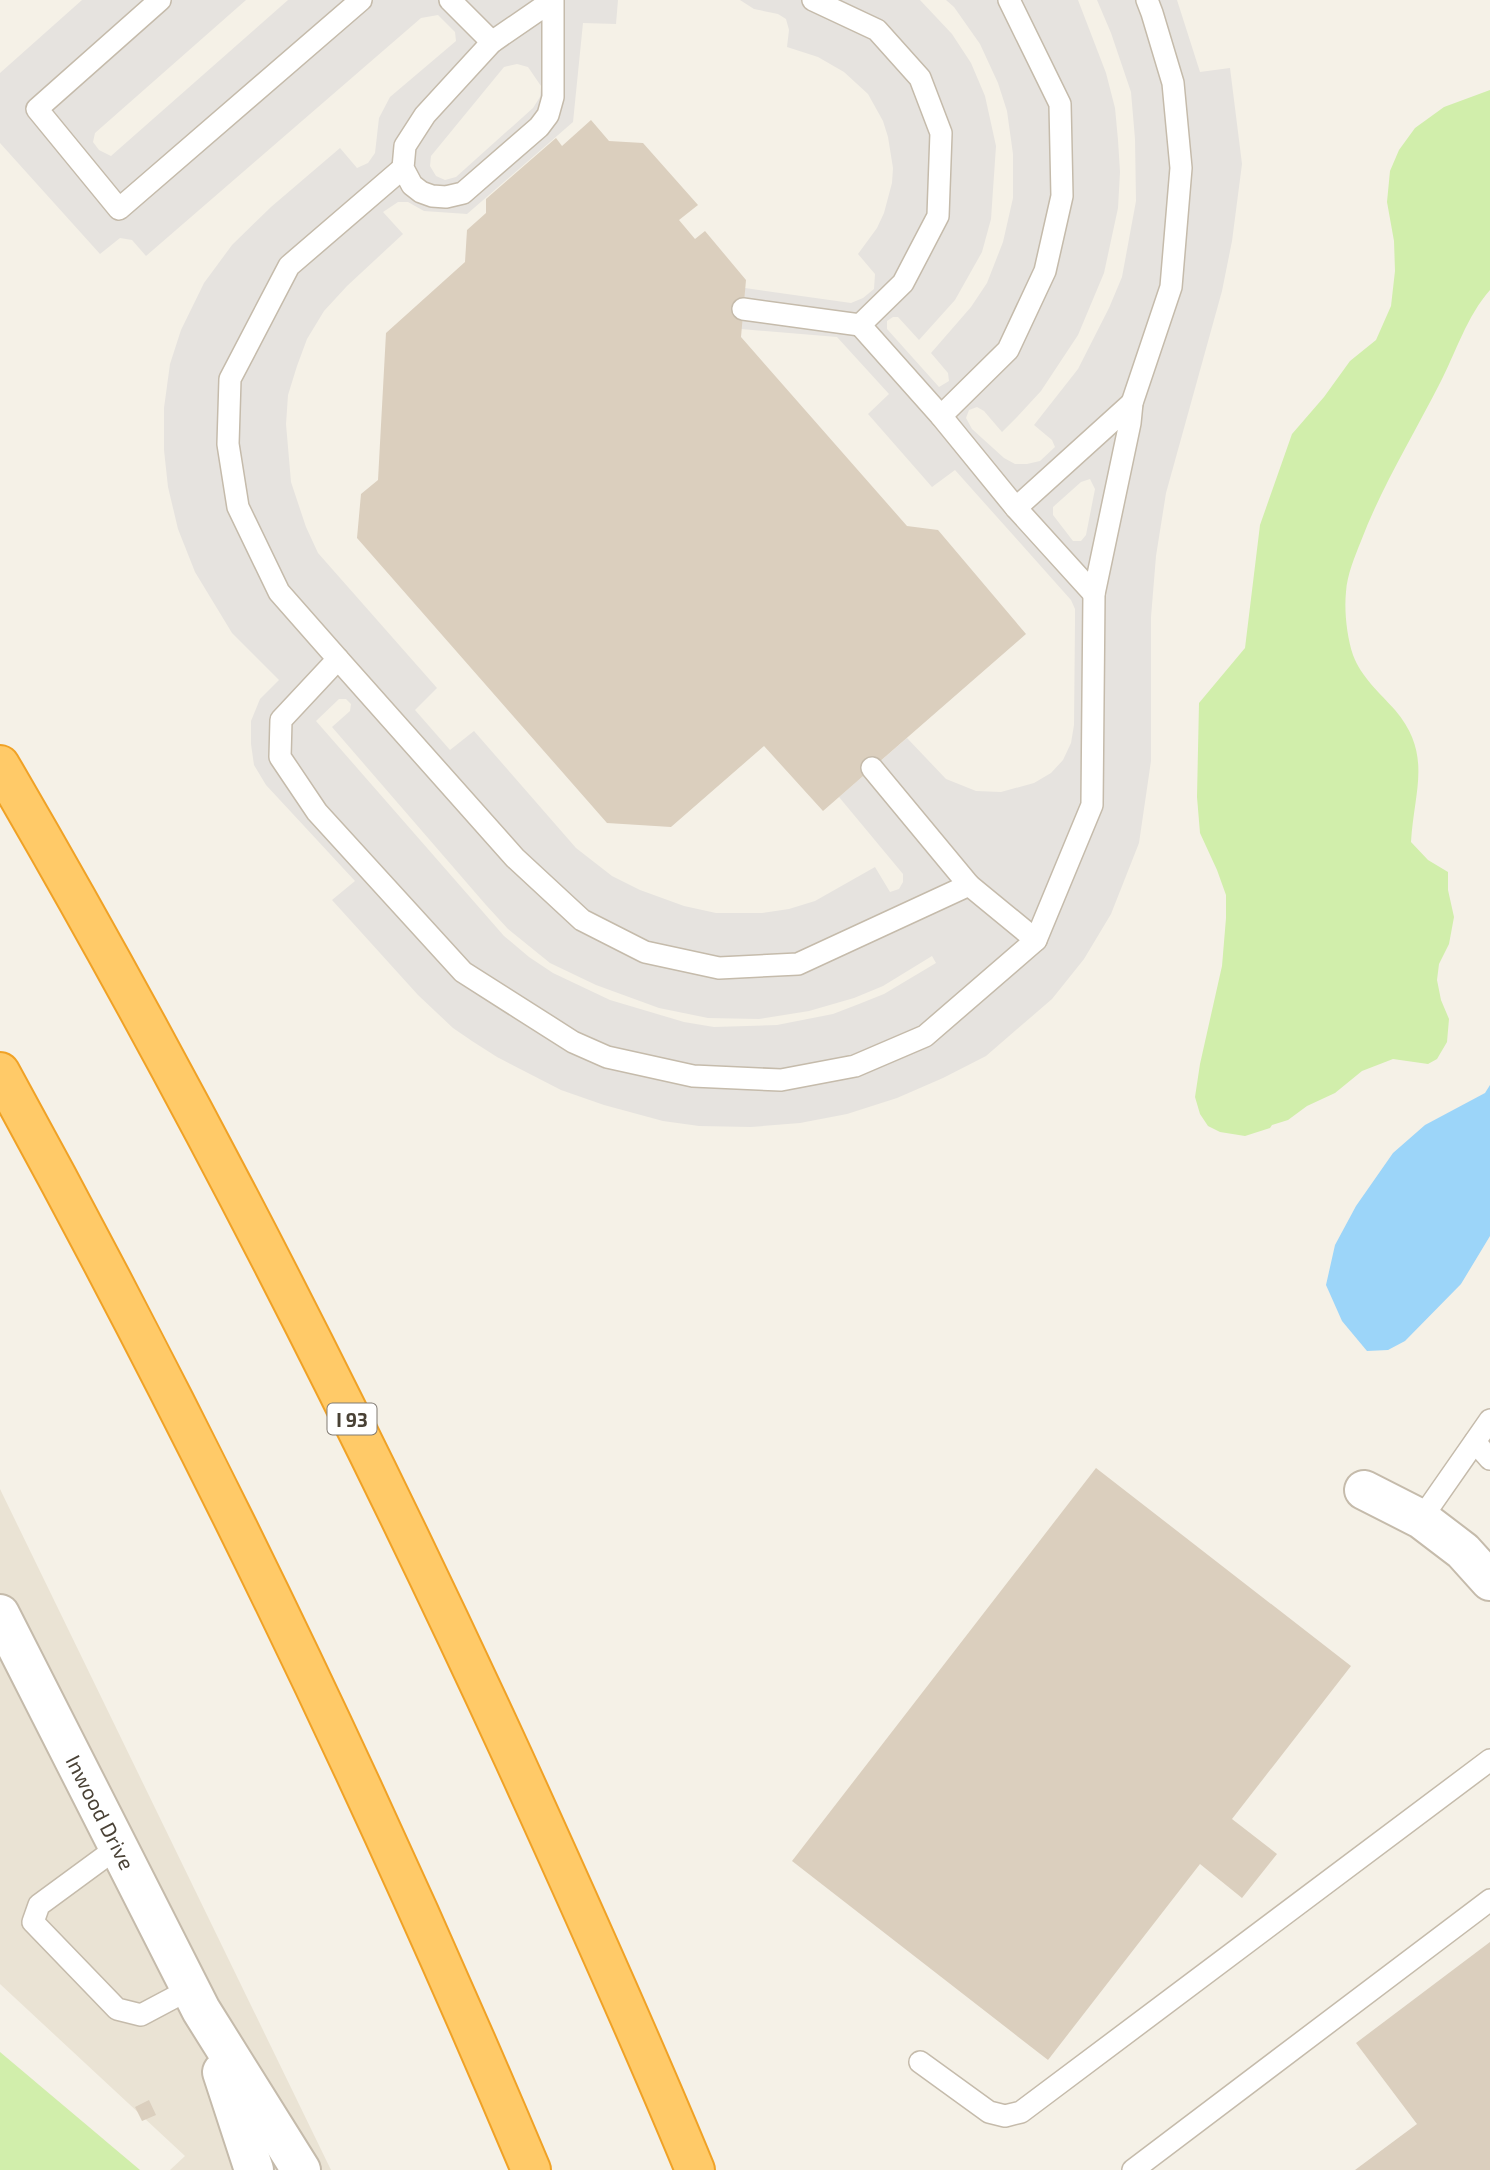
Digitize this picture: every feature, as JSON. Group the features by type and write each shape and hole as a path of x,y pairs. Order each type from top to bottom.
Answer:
{"highway":[{"name":"I 93","path":"0,765 215,1152 360,1436 464,1649 573,1888 695,2170"},
{"path":"0,1072 135,1324 263,1580 431,1940 531,2170"}],"street":[{"path":"1364,1490 1421,1519 1464,1551 1490,1581"},
{"name":"Inwood Drive","path":"0,1614 196,2000 301,2170"},
{"name":"Inwood Drive","path":"196,2000 254,2170"}],"lane":[{"path":"160,0 37,108 119,209 361,0"},
{"path":"450,0 492,43"},
{"path":"553,0 553,97 543,123 463,193 446,197 421,192 412,185 403,168 404,149 425,116 492,43 553,0"},
{"path":"813,0 877,30 920,78 941,133 938,216 903,283 860,325"},
{"path":"940,416 1008,351 1045,271 1062,196 1060,104 1009,0"},
{"path":"338,659 281,720 279,757 317,812 463,972 573,1042 607,1057 693,1076 781,1080 855,1066 925,1036 1036,940 1092,805 1094,594 1132,403 1171,287 1181,168 1173,83 1147,0"},
{"path":"403,168 289,267 230,379 228,444 238,507 279,592 515,858 582,920 645,952 719,968 798,964 970,885"},
{"path":"743,309 860,325 1016,508 1094,594"},
{"path":"1016,508 1132,403"},
{"path":"872,768 970,885 1036,940"},
{"path":"1421,1519 1490,1420"},
{"path":"1475,1442 1490,1460"},
{"path":"920,2062 989,2112 1005,2116 1021,2112 1490,1760"},
{"path":"118,1847 39,1905 33,1922 117,2009 141,2015 196,2000"},
{"path":"1133,2170 1490,1900"}],"shaded area":[{"path":"82,0 246,0 95,133 93,142 99,150 111,156 288,0 618,0 616,24 583,23 573,122 467,214 424,211 408,202 398,202 383,212 403,234 324,311 307,339 297,366 288,395 286,424 291,482 318,553 437,688 415,710 450,750 474,731 576,848 612,876 640,890 684,906 716,913 762,913 815,901 875,867 890,892 899,889 903,874 839,797 907,738 946,779 976,791 1001,792 1034,783 1051,773 1063,760 1071,743 1074,725 1075,609 1071,600 955,470 932,487 868,414 889,394 837,337 741,329 745,288 851,303 874,289 875,274 858,254 877,228 884,213 893,168 883,121 868,94 844,72 818,57 787,47 789,30 786,19 778,14 754,9 740,0 920,0 952,34 971,63 985,96 996,146 991,219 982,252 955,300 919,340 898,317 887,321 887,329 939,387 949,381 948,373 931,353 971,307 987,283 1003,242 1013,198 1013,154 1007,111 998,83 980,44 946,0 1078,0 1106,73 1115,108 1120,172 1118,208 1104,273 1078,335 1041,391 1017,417 1002,432 984,411 977,407 969,410 966,418 972,429 1004,458 1015,464 1027,464 1040,461 1055,447 1052,440 1034,425 1078,369 1109,308 1122,277 1136,201 1131,92 1097,0 1177,0 1200,72 1230,68 1242,164 1232,241 1222,291 1166,493 1156,556 1151,617 1151,761 1139,843 1111,914 1084,959 1052,999 986,1056 897,1098 847,1114 800,1123 751,1127 699,1126 663,1121 604,1105 561,1090 497,1057 453,1028 418,995 332,900 355,881 266,785 254,765 251,721 260,699 279,680 232,633 195,572 178,529 168,487 164,450 164,408 170,364 181,330 204,283 232,245 271,207 340,148 357,168 368,163 375,153 379,118 390,97 456,41 455,32 438,15 421,18 146,256 132,240 120,238 100,254 0,143 0,73","holes":["517,64 528,67 541,86 540,97 533,108 456,177 445,180 436,176 430,166 431,156 504,67","1090,479 1095,489 1086,535 1081,541 1073,541 1053,515 1053,507 1081,482","339,699 346,699 351,704 350,711 332,727 486,905 508,929 550,963 596,985 659,1008 708,1018 759,1019 809,1011 854,998 883,986 932,956 936,963 884,994 859,1004 833,1014 777,1025 714,1027 684,1022 610,1000 553,973 504,936 316,721"]},
{"path":"0,1489 331,2170 170,2170 185,2156 0,1984"}],"green space":[{"path":"1490,90 1490,290 1468,323 1378,501 1352,566 1345,599 1348,632 1356,663 1407,726 1414,742 1418,773 1411,842 1428,860 1448,872 1448,890 1454,917 1449,944 1439,964 1437,980 1449,1019 1447,1042 1437,1059 1428,1064 1393,1059 1362,1071 1335,1093 1270,1128 1245,1136 1220,1132 1208,1126 1200,1114 1195,1097 1222,966 1226,918 1226,895 1200,833 1197,797 1199,703 1245,648 1260,525 1292,434 1350,361 1376,340 1391,306 1395,271 1394,241 1387,202 1390,171 1399,150 1415,128 1444,107"},
{"path":"0,2052 140,2170 0,2170"}],"water":[{"path":"1490,1085 1490,1236 1461,1284 1405,1341 1388,1350 1367,1351 1342,1321 1326,1285 1335,1245 1356,1206 1393,1153 1425,1125 1485,1093"}],"building":[{"path":"591,120 609,141 643,143 698,205 679,220 695,239 705,231 746,280 741,337 907,526 938,530 1026,634 823,811 764,746 671,827 607,823 357,538 361,494 378,480 386,333 465,262 467,230 486,213 486,199 556,138 562,146"},
{"path":"1096,1468 1351,1666 1232,1819 1277,1854 1242,1898 1200,1864 1048,2060 792,1861"},
{"path":"1490,1942 1490,2170 1355,2170 1417,2124 1356,2043"},
{"path":"149,2100 156,2115 142,2121 135,2107"}]}
